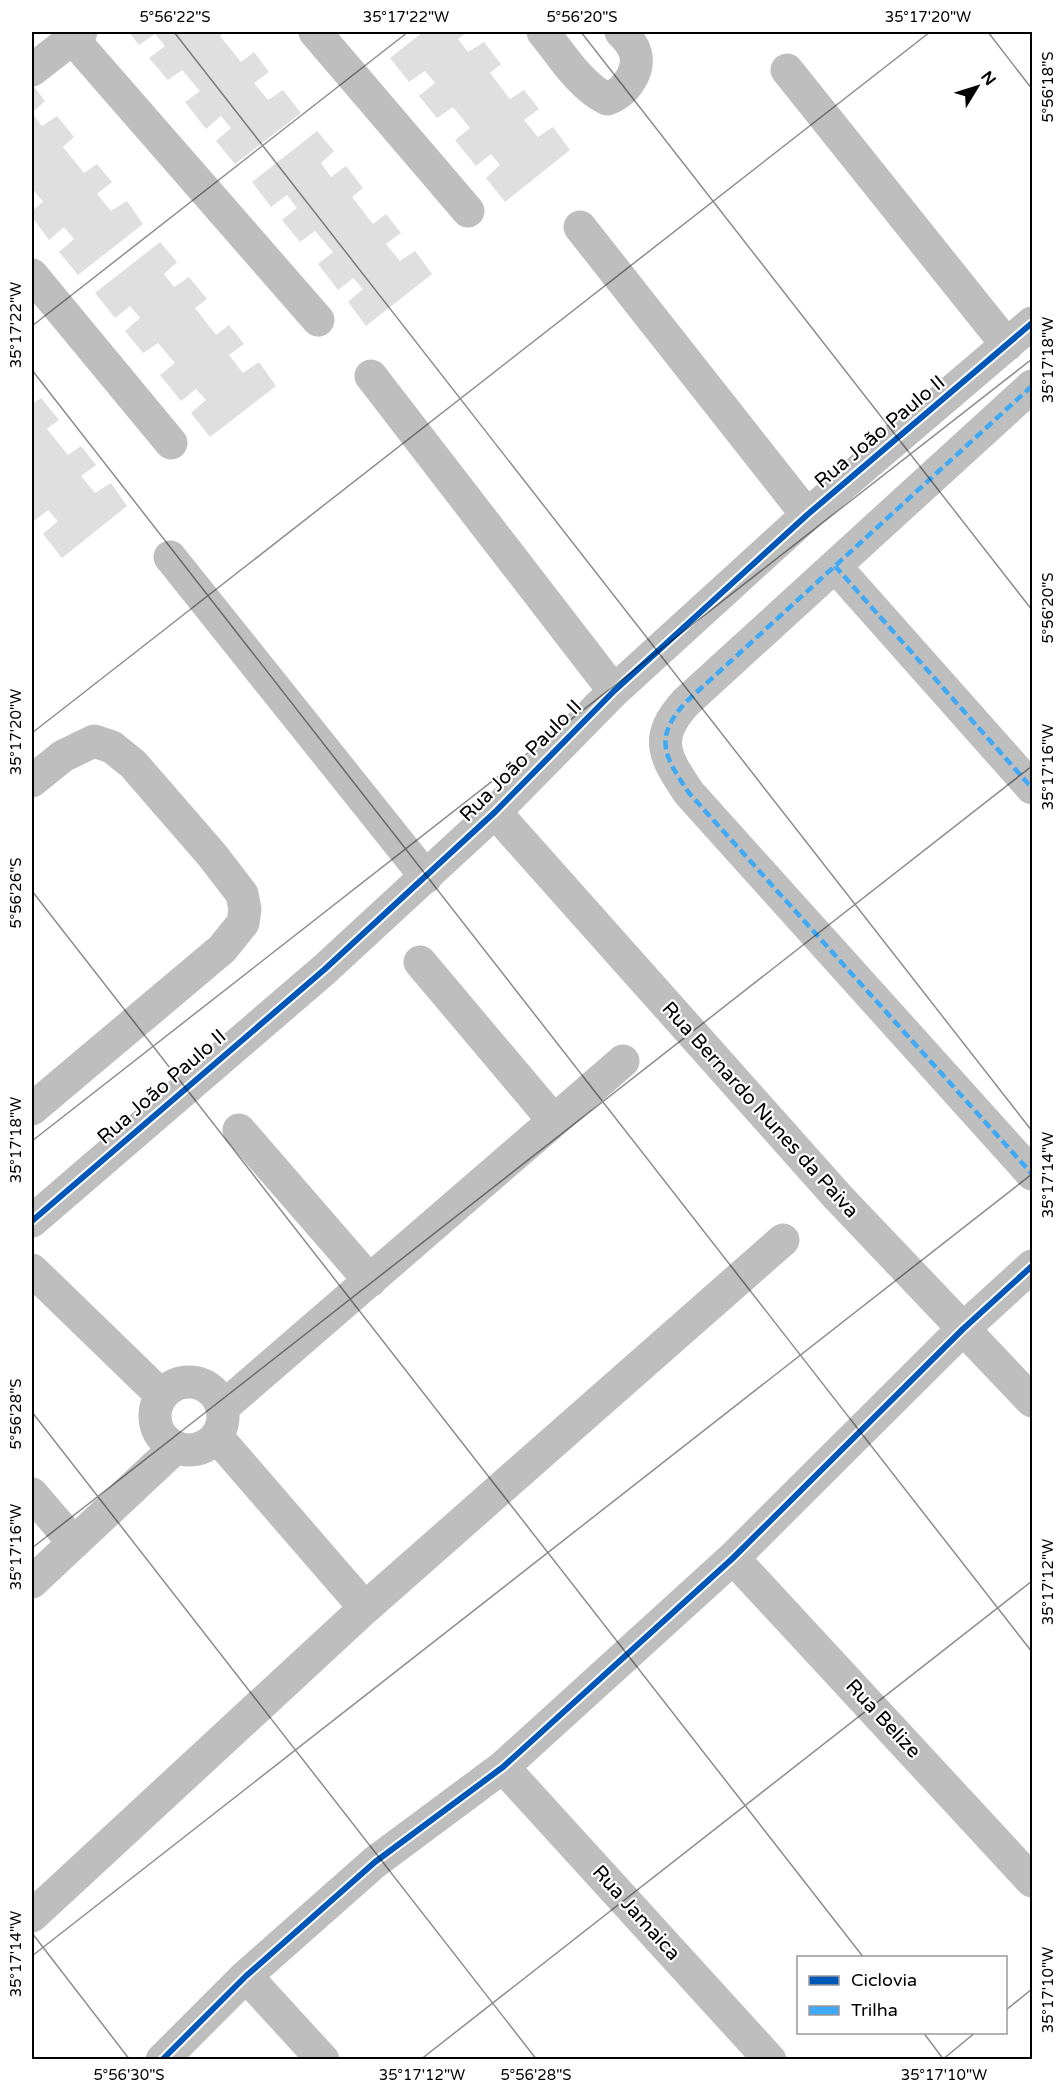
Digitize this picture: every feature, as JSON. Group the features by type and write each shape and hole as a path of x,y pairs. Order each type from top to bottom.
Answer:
{"street":[{"path":"315,32 468,211"},
{"path":"543,32 578,75 599,95 607,99 621,92 636,66 635,51 621,32"},
{"path":"32,70 76,35 318,320"},
{"path":"787,70 1007,345"},
{"path":"580,227 807,515"},
{"path":"32,275 171,443"},
{"name":"Rua João Paulo II","path":"32,1221 325,969 495,812 614,691 807,515 1032,323"},
{"path":"371,376 614,691"},
{"path":"1031,391 686,702 671,718 665,735 666,752 674,771 689,793 1032,1174"},
{"path":"170,557 426,877"},
{"path":"835,566 1032,788"},
{"path":"32,781 63,756 94,741 112,747 133,764 212,855 242,894 245,909 243,923 222,949 32,1109"},
{"name":"Rua Bernardo Nunes da Paiva","path":"495,812 822,1179 1032,1401"},
{"path":"420,962 554,1121"},
{"path":"365,1608 219,1422 215,1394 203,1385 188,1382 173,1385 161,1395 155,1410 156,1425 163,1438 175,1448 190,1451 205,1447 219,1422 370,1281 623,1061"},
{"path":"239,1131 370,1281"},
{"path":"32,1916 365,1608 783,1240"},
{"path":"162,2060 246,1976 375,1862 503,1767 734,1558 963,1329 1032,1266"},
{"path":"32,1270 161,1395"},
{"path":"32,1582 175,1448"},
{"path":"32,1494 74,1543"},
{"name":"Rua Belize","path":"734,1558 1032,1881"},
{"name":"Rua Jamaica","path":"503,1767 770,2060"},
{"path":"246,1976 323,2060"}],"building":[{"path":"129,32 225,32 220,36 241,62 254,52 269,72 254,83 268,100 283,90 301,113 235,164 216,141 231,128 221,116 206,129 185,102 200,91 182,70 168,80 149,58 165,46 155,34 139,45"},
{"path":"423,32 467,32 458,39 468,52 484,42 501,64 490,73 510,99 524,90 539,109 524,120 538,137 553,127 570,150 505,202 486,178 500,165 491,154 476,166 455,140 470,128 453,107 437,118 419,96 435,83 425,71 409,82 390,58"},
{"path":"32,84 45,101 32,113"},
{"path":"32,113 42,126 57,116 74,137 63,147 84,173 97,164 112,182 97,194 111,211 127,201 143,224 78,275 59,252 74,239 64,227 49,240 32,217 32,211 43,202 32,188"},
{"path":"317,131 334,151 321,163 331,177 346,166 363,188 352,197 373,224 386,214 401,233 386,244 400,261 415,251 432,274 366,326 348,302 363,289 353,278 338,290 318,264 333,252 315,231 300,242 282,220 297,208 287,195 271,207 252,182"},
{"path":"160,242 177,262 164,274 174,287 189,277 207,299 195,308 216,335 229,325 244,344 229,355 243,373 259,362 276,386 210,437 191,413 206,400 196,389 181,401 160,375 175,363 158,343 143,353 125,331 140,318 130,306 115,318 95,293"},
{"path":"41,398 59,420 47,429 68,455 81,446 96,465 81,476 95,493 111,483 127,506 62,558 43,534 58,521 48,510 33,522 32,520 32,404"}],"marked path":[{"path":"1032,386 686,702 669,726 666,737 668,757 689,793 1032,1174"},
{"path":"835,566 1032,788"}],"cycle path":[{"path":"32,1221 325,969 495,812 614,691 807,515 1032,323"},
{"path":"162,2060 246,1976 375,1862 503,1767 733,1558 963,1329 1032,1266"}]}
